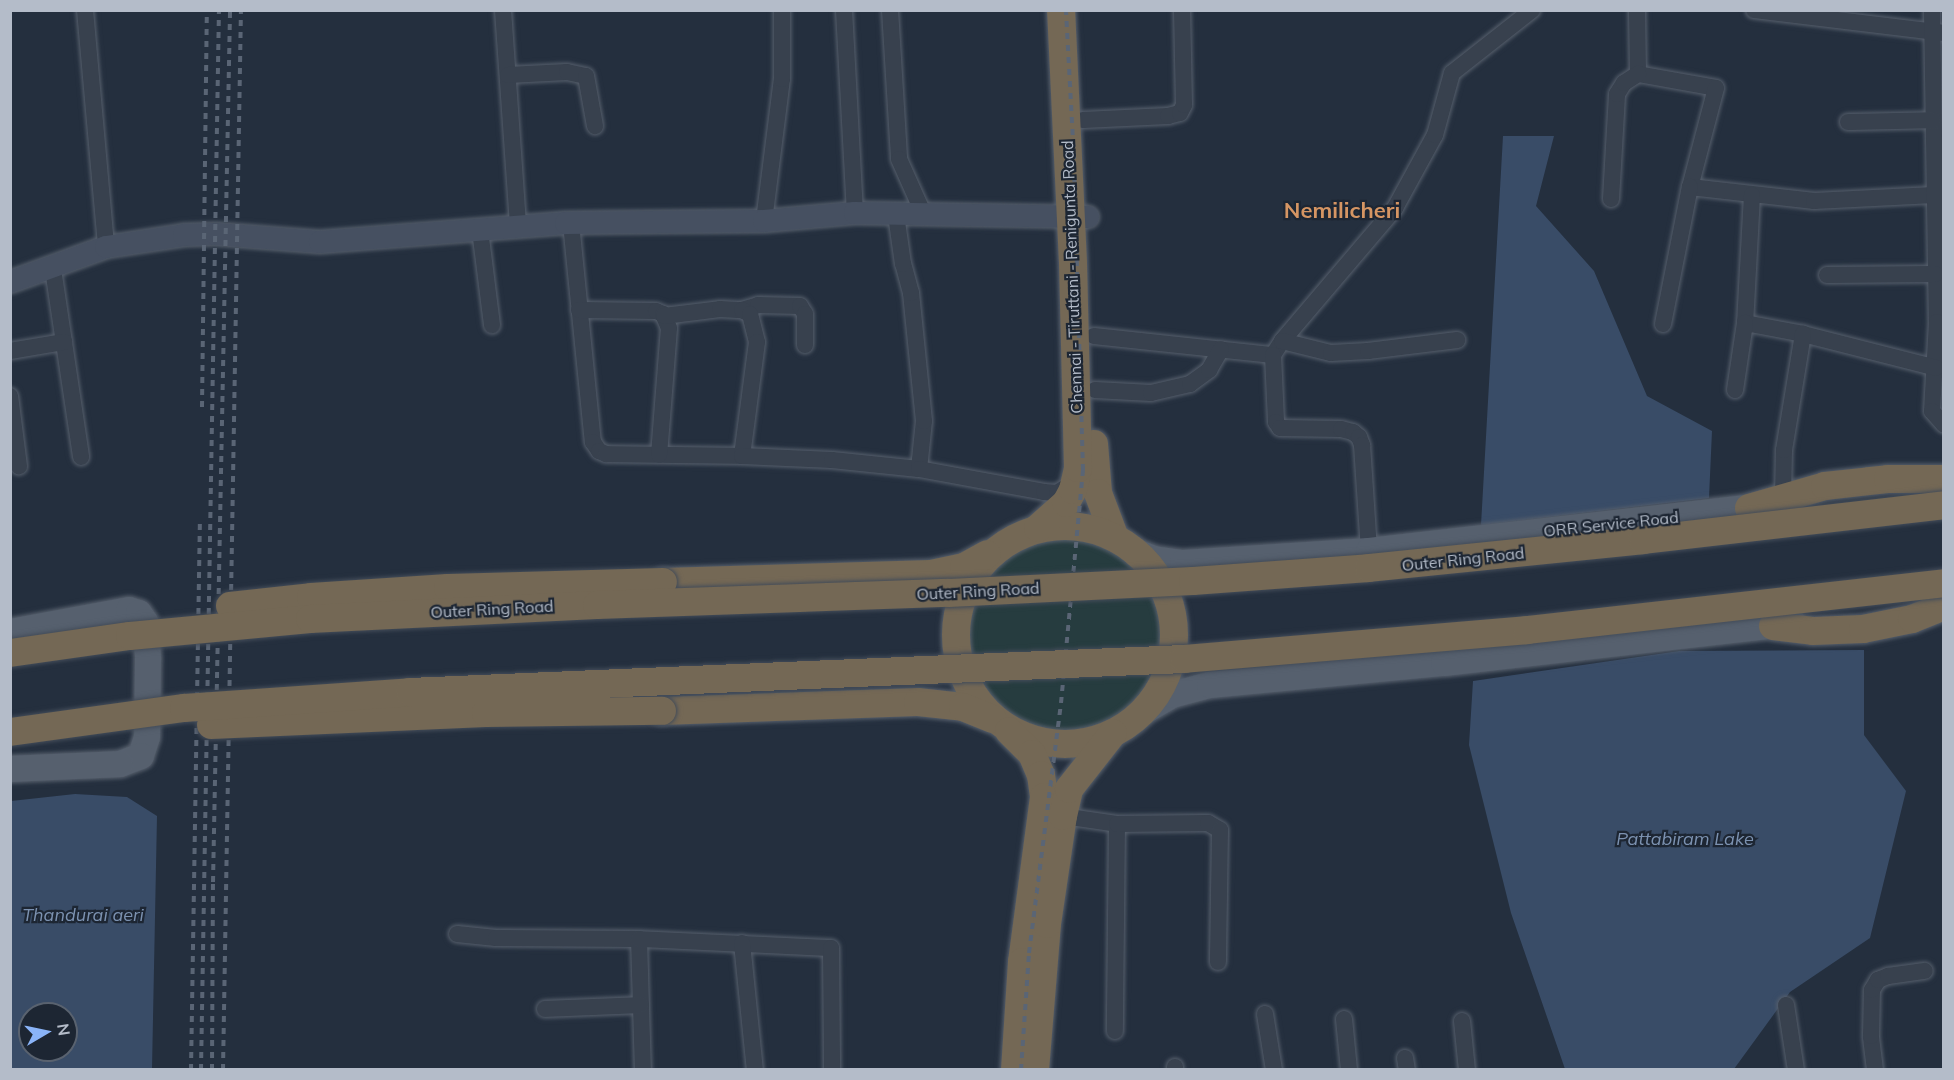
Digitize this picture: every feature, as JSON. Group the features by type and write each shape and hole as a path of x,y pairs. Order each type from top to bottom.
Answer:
{"highway":[{"name":"Chennai - Tiruttani - Renigunta Road","path":"1003,725 1047,743 1070,744 1092,741 1113,733 1141,713 1161,686 1170,662 1174,636 1171,611 1162,586 1154,572 1125,545 1106,517 1096,483 1094,336 1079,217 1061,10"},
{"name":"Chennai - Tiruttani - Renigunta Road","path":"1038,528 1066,503 1077,479 1079,217 1083,120 1079,10"},
{"path":"1749,508 1783,496 1853,481 1944,479"},
{"name":"Outer Ring Road","path":"10,653 130,636 321,618 585,605 972,592 1193,581 1370,568 1643,540 1944,505"},
{"name":"Chennai - Tiruttani - Renigunta Road","path":"1015,1070 1022,962 1044,797 1041,776 1032,754 978,700 968,684 961,667 956,629 959,610 973,576 1000,547 1038,528 1078,526 1125,545"},
{"path":"10,648 107,623 311,597 488,586 931,574 964,567 1000,547"},
{"path":"10,732 184,708 410,692 1184,659 1527,630 1944,583"},
{"path":"1773,626 1813,631 1863,629 1904,621 1944,606"},
{"path":"10,739 309,720 918,702 963,707 1003,725"},
{"name":"Chennai - Tiruttani - Renigunta Road","path":"1035,1070 1047,924 1069,789 1113,733"}],"main road":[{"name":"ORR Service Road","path":"1125,545 1175,562 1217,551 1295,548 1323,554 1369,551 1944,484"},
{"path":"10,632 129,610 139,613 146,621 148,659 147,737 141,756 133,762 120,764 10,770"},
{"path":"1141,713 1188,689 1250,680 1425,665 1773,626"}],"street":[{"path":"85,10 106,247"},
{"path":"503,10 518,227"},
{"path":"764,221 782,79 782,10"},
{"path":"844,10 855,213"},
{"path":"890,10 899,159 924,215"},
{"path":"1083,120 1168,116 1180,113 1184,105 1182,10"},
{"path":"1369,551 1362,445 1359,437 1353,432 1341,429 1280,428 1276,422 1278,348 1395,208 1435,135 1452,73 1532,10"},
{"path":"1637,10 1638,74"},
{"path":"1754,10 1846,17 1938,32"},
{"path":"1932,10 1938,32 1933,120 1936,368 1932,411 1944,425"},
{"path":"508,75 567,72 586,76 595,126"},
{"path":"1611,199 1617,93 1624,83 1638,74 1716,88 1690,187 1663,324"},
{"path":"1848,122 1933,120"},
{"path":"1690,187 1814,201 1934,195"},
{"path":"1735,390 1745,323 1752,195"},
{"path":"10,282 106,247 184,235 216,234 331,242 570,223 764,221 855,213 1079,217"},
{"path":"896,215 903,264 911,293 924,421 919,469"},
{"path":"570,223 593,442 599,451 606,454 832,460 919,469 1057,493 1068,488 1077,479"},
{"path":"480,230 492,325"},
{"path":"53,268 81,457"},
{"path":"1827,275 1935,274"},
{"path":"664,316 697,310 742,310 758,305 800,306 805,314 805,345"},
{"path":"579,310 656,311 664,316 669,328 660,455"},
{"path":"742,310 750,314 757,342 742,456"},
{"path":"1745,323 1803,334 1936,368"},
{"path":"1783,496 1784,450 1803,334"},
{"path":"1094,336 1221,349 1278,348 1331,353 1458,340"},
{"path":"10,351 64,342"},
{"path":"1095,390 1151,393 1190,384 1209,370 1221,349"},
{"path":"10,396 19,466"},
{"path":"1063,816 1117,824 1208,822 1220,830 1218,962"},
{"path":"1115,1031 1117,824"},
{"path":"457,934 496,938 639,939 831,948 832,1070"},
{"path":"639,939 643,1070"},
{"path":"742,944 755,1070"},
{"path":"1875,1070 1871,1036 1872,990 1878,980 1888,976 1925,971"},
{"path":"545,1009 641,1005"},
{"path":"1786,1005 1796,1070"},
{"path":"1265,1014 1274,1070"},
{"path":"1344,1019 1349,1070"},
{"path":"1462,1021 1467,1070"}],"green space":[{"path":"1066,533 1086,535 1105,541 1122,550 1144,570 1159,595 1165,614 1167,634 1165,654 1159,673 1150,690 1130,712 1105,727 1086,733 1066,735 1046,733 1027,727 1010,718 988,698 973,673 967,654 965,634 967,614 973,595 982,578 1002,556 1027,541 1046,535"}],"water":[{"path":"1503,136 1554,136 1536,206 1594,271 1647,396 1712,431 1709,498 1481,525"},
{"name":"Pattabiram Lake","path":"1864,650 1864,735 1906,791 1870,938 1790,992 1734,1069 1565,1069 1511,913 1469,745 1473,681 1679,651"},
{"name":"Thandurai aeri","path":"75,794 127,797 157,816 152,1069 11,1069 11,801"}],"railway":[{"path":"202,407 207,10"},
{"path":"201,1070 219,10"},
{"path":"212,1070 213,882 230,10"},
{"path":"223,1070 241,10"},
{"path":"1021,1070 1029,953 1061,703 1083,470 1074,159 1066,10"},
{"path":"191,1070 200,518"}],"district":[{"name":"Nemilicheri","path":"1342,211"}]}
